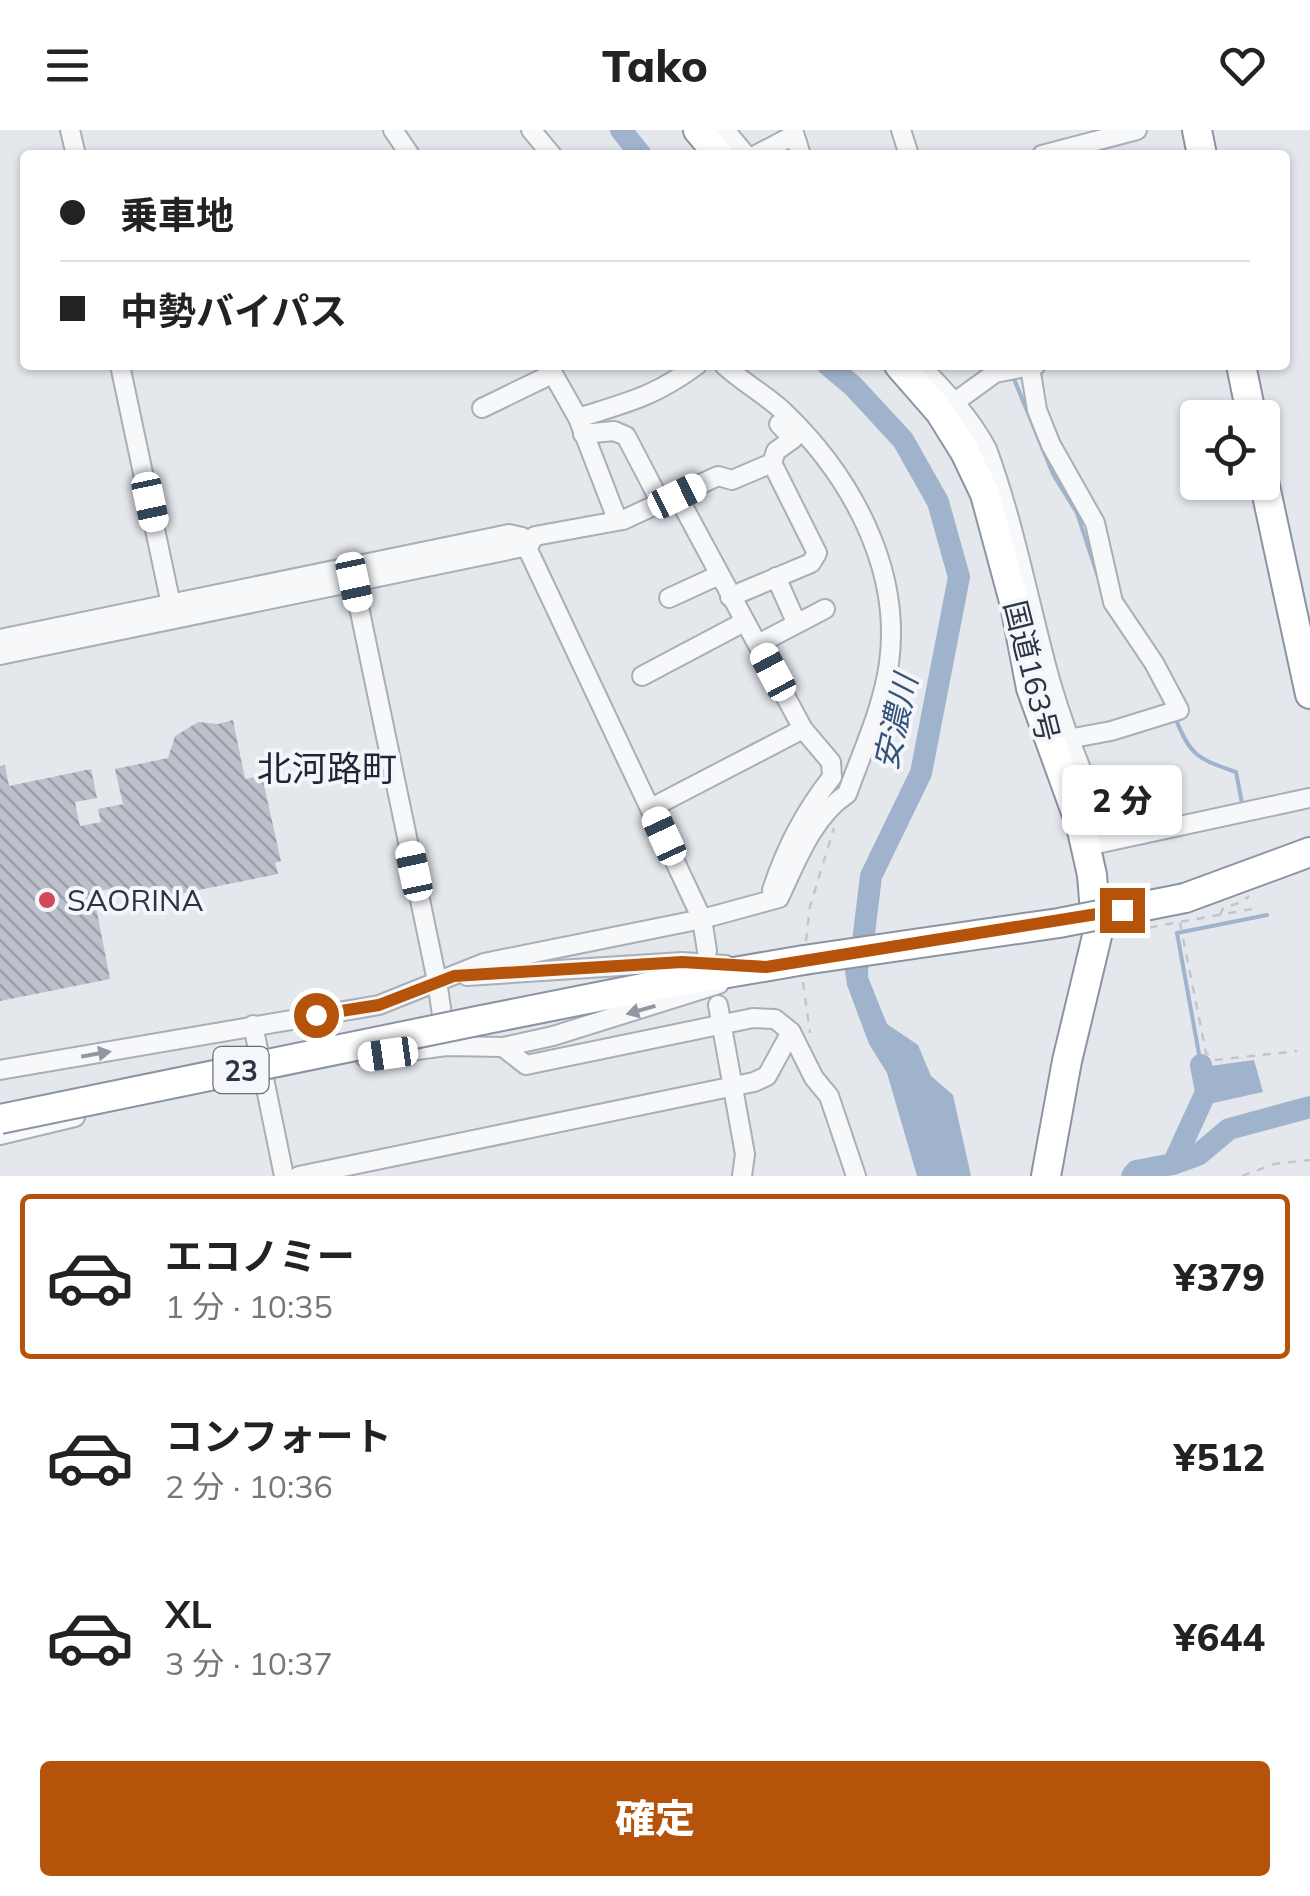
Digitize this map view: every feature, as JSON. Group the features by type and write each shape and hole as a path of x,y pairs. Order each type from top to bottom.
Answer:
{"highway":[{"path":"698,130 715,150"},
{"name":"国道163号","path":"903,370 940,412 966,452 986,494 1015,604 1031,688 1099,844 1097,936 1067,1061 1046,1176"},
{"path":"1242,370 1248,400"},
{"path":"1268,500 1310,694"},
{"name":"23","path":"0,1119 482,1020 766,967 1059,923 1182,915 1310,852"}],"street":[{"path":"531,130 548,150"},
{"path":"725,130 742,150"},
{"path":"1061,150 1137,130"},
{"path":"764,150 794,132"},
{"path":"121,370 173,611"},
{"path":"482,408 548,370"},
{"path":"551,370 580,426 617,519"},
{"path":"580,426 644,399 692,370"},
{"path":"728,370 793,440 776,451 772,463 817,553 812,563 730,596"},
{"path":"0,1070 379,1005 484,964 702,919 779,898 814,830 833,803 847,794 886,679 890,630 878,556 851,494 785,413 730,370"},
{"path":"925,370 978,431 1000,485 1099,844 1309,798"},
{"path":"956,402 998,370"},
{"path":"1033,370 1033,396 1044,426 1065,474 1095,523 1113,602 1154,664 1174,712 1068,739"},
{"path":"580,426 626,436 718,576 803,728 832,762 832,777 816,794 786,849 768,901"},
{"path":"0,639 354,582 528,546 535,536 623,520 718,476 732,480 772,463"},
{"path":"0,655 509,534 522,537 702,919 708,951"},
{"path":"670,598 718,576"},
{"path":"776,578 796,622"},
{"path":"354,582 446,978 446,1046"},
{"path":"758,644 824,608"},
{"path":"642,676 744,622"},
{"path":"651,808 803,728"},
{"path":"446,978 682,962 766,967"},
{"path":"0,1135 130,1103 358,1058 446,1046 503,1047 678,999 766,967"},
{"path":"718,1006 745,1154 742,1176"},
{"path":"503,1047 526,1065 753,1018 775,1019 801,1033 814,1078 829,1096 856,1176"},
{"path":"253,1025 284,1176"},
{"path":"299,1176 732,1086 766,1076 801,1033"}],"path":[{"path":"801,1033 810,906 836,824"},
{"path":"1220,916 1223,908 1252,894"},
{"path":"1097,936 1182,915 1220,916 1258,908"},
{"path":"1182,915 1206,1053 1215,1060 1297,1051"},
{"path":"1242,1176 1274,1164 1310,1160"}],"water":[{"path":"871,908 868,977 887,1024 918,1045 931,1076 953,1095 971,1176 917,1176 887,1073 869,1044 847,985 845,971"},
{"path":"1254,1060 1263,1092 1204,1105 1199,1123 1189,1119 1198,1087 1195,1068"}],"building":[{"path":"233,720 245,779 262,776 281,861 275,863 278,874 129,904 122,887 93,892 110,979 0,1001 0,766 5,765 9,786 91,769 97,798 75,802 80,826 101,822 98,809 123,804 115,769 168,758 175,736 198,722 218,724"}],"waterway":[{"name":"安濃川","path":"621,130 637,150"},
{"name":"安濃川","path":"834,370 903,440 938,502 959,577 921,773 871,876 862,950"},
{"path":"1014,379 1053,474 1077,513 1100,583"},
{"path":"1109,611 1120,628"},
{"path":"1175,717 1197,754 1236,772 1242,803"},
{"path":"1201,1065 1177,933 1267,915"},
{"path":"1132,1176 1136,1171 1173,1164 1206,1092 1201,1065"},
{"path":"1173,1164 1198,1155 1229,1129 1310,1107"}],"place":[{"name":"SAORINA","path":"47,900"}],"district":[{"name":"北河路町","path":"327,768"}],"route":[{"path":"316,1015 379,1005 454,976 682,962 766,967 1122,910"}]}
